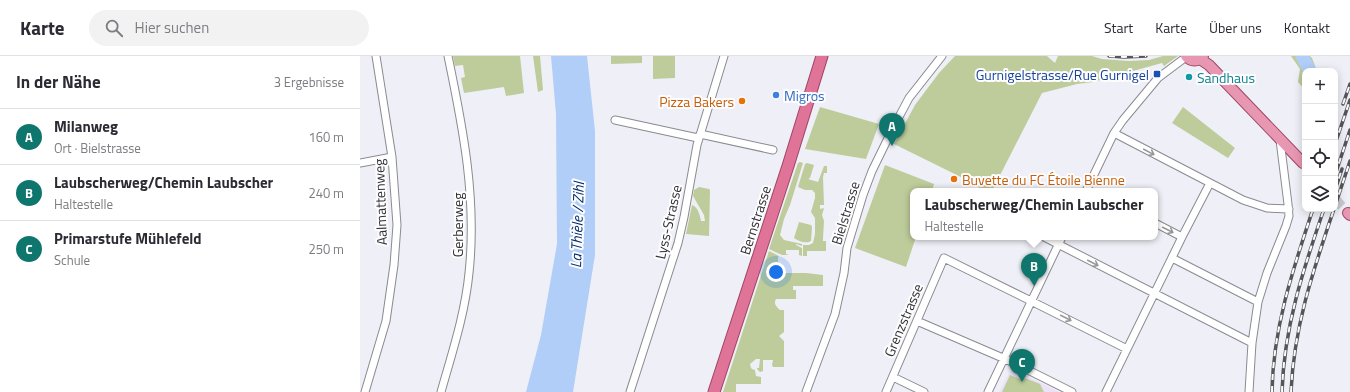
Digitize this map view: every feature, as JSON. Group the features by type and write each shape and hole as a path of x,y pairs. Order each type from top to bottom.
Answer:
{"highway":[{"name":"Bernstrasse","path":"714,392 788,166 822,56"}],"main road":[{"path":"1186,56 1194,61 1201,57 1302,163"}],"street":[{"name":"Aalmattenweg","path":"365,392 386,321 394,265 397,225 392,157 376,56"},
{"name":"Gerberweg","path":"441,392 465,297 469,274 472,234 471,195 464,140 448,56"},
{"name":"Lyss-Strasse","path":"630,392 678,242 699,136 724,56"},
{"name":"Bielstrasse","path":"806,392 835,314 844,273 847,248 858,209 872,171 909,98 942,56"},
{"path":"1089,188 1114,133 1123,120 1153,84 1164,73 1186,56"},
{"path":"615,120 773,150"},
{"path":"1114,133 1253,204 1272,208 1289,209"},
{"path":"1249,392 1252,343 1258,302 1269,267 1287,222 1289,209 1280,140"},
{"path":"360,163 392,157"},
{"path":"1106,392 1210,183"},
{"path":"1158,225 1182,237"},
{"path":"1049,240 1252,343"},
{"path":"988,392 1060,240"},
{"name":"Grenzstrasse","path":"886,392 944,258 1031,301"},
{"path":"1172,258 1258,302"},
{"path":"1031,301 1127,349"},
{"path":"918,321 1005,358 1072,392"},
{"path":"893,377 924,392"}],"shaded area":[{"path":"1013,369 1059,392 999,392 1009,373"}],"green space":[{"path":"453,56 520,56 524,93 506,96 504,87 464,93 461,78 465,77 463,65 455,66"},
{"path":"533,56 540,56 543,90 538,92"},
{"path":"611,56 642,56 642,63 611,64"},
{"path":"653,56 675,56 675,78 653,79"},
{"path":"955,56 1047,56 1055,63 1058,56 1092,56 1102,59 1128,61 1149,60 1163,56 1178,56 1164,66 1162,63 1093,82 1077,84 1042,93 994,188 980,188 977,185 894,144 915,105 939,73"},
{"path":"1291,56 1310,56 1316,68 1302,68 1302,87 1298,82 1300,69"},
{"path":"820,107 879,124 866,159 805,149"},
{"path":"1183,107 1235,148 1228,158 1172,123"},
{"path":"798,163 803,163 780,235 784,240 802,244 802,246 796,245 802,248 802,256 799,255 799,250 786,250 786,254 789,255 782,255 769,249"},
{"path":"807,163 814,165 810,178 808,179 818,182 824,166 827,166 827,173 824,173 823,177 824,205 820,205 820,209 824,208 822,215 824,221 823,241 826,241 826,251 807,251 807,256 803,256 803,245 813,243 815,234 815,218 811,212 815,193 812,190 805,190 798,187 805,164"},
{"path":"885,165 934,184 933,188 910,188 910,240 915,240 906,267 855,248"},
{"path":"699,187 710,190 709,236 686,234 692,205 697,209 701,221 705,221 704,215 693,196 694,190"},
{"path":"799,222 811,225 811,241 802,242 794,238"},
{"path":"769,251 779,256 779,273 806,273 823,275 823,286 793,286 793,290 796,290 796,299 776,299 775,304 777,307 780,310 784,310 784,332 779,336 784,341 784,367 773,367 773,360 763,360 763,371 760,372 757,368 759,368 760,359 756,359 750,364 751,368 755,370 756,376 761,377 761,384 736,384 736,392 723,392"},
{"path":"1010,375 1022,380 1025,378 1040,384 1044,392 1002,392"}],"water":[{"name":"La Thièle / Zihl","path":"551,56 587,56 595,131 595,255 573,392 526,392 541,335 557,244 556,114"}],"waterway":[{"path":"1302,56 1308,68"}],"tunnel":[{"path":"1338,202 1348,213"}],"railway":[{"path":"1109,56 1146,56"},
{"path":"1343,104 1350,84"},
{"path":"1336,140 1350,100"},
{"path":"1338,166 1350,130"},
{"path":"1338,197 1350,161"},
{"path":"1338,181 1342,169"},
{"path":"1272,392 1276,345 1285,299 1312,212"},
{"path":"1282,392 1286,345 1296,299 1323,212"},
{"path":"1291,392 1300,321 1312,277 1333,212"}],"place":[{"name":"Gurnigelstrasse/Rue Gurnigel","path":"1157,74"},
{"name":"Sandhaus","path":"1189,77"},
{"name":"Migros","path":"776,95"},
{"name":"Pizza Bakers","path":"742,101"},
{"name":"Milanweg","path":"892,146"},
{"name":"Buvette du FC Étoile Bienne","path":"954,179"},
{"name":"Laubscherweg/Chemin Laubscher","path":"1034,286"},
{"name":"Primarstufe Mühlefeld","path":"1022,382"}]}
